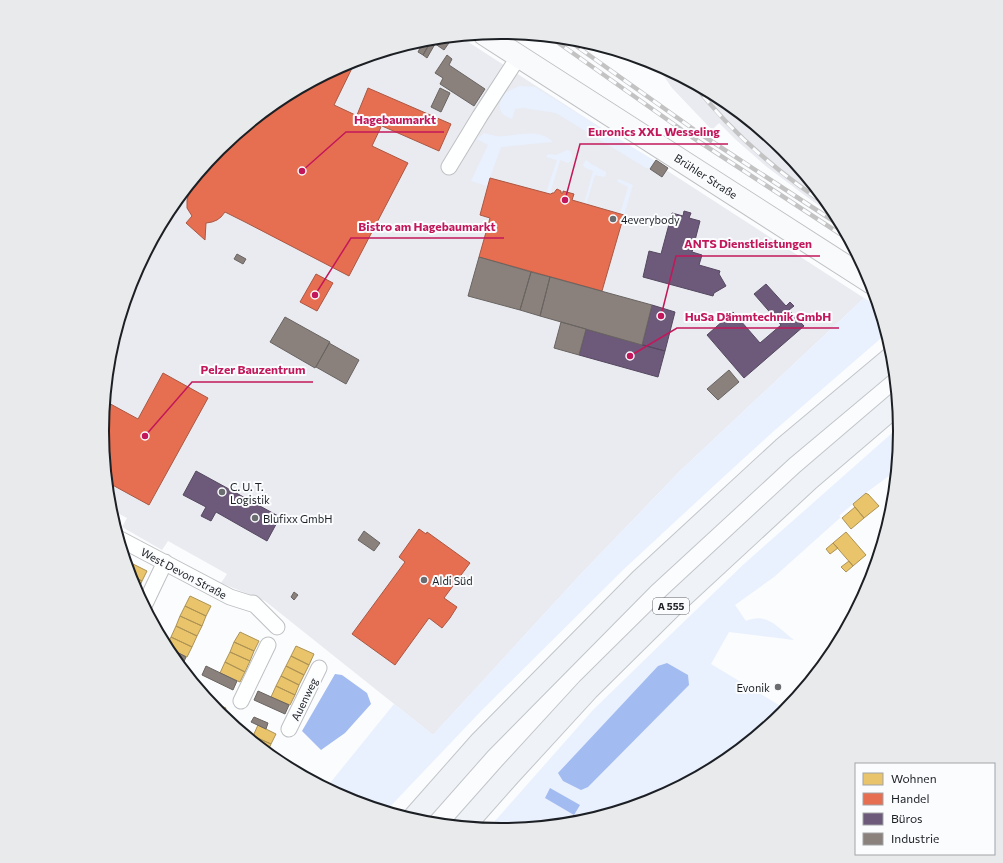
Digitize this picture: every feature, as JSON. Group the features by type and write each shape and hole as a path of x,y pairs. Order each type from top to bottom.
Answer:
{"highway":[{"path":"417,814 480,743 642,579 783,449 887,362"},
{"name":"A 555","path":"467,822 588,689 674,604 808,480 893,407"}],"main road":[{"name":"Brühler Straße","path":"493,39 862,277"}],"street":[{"path":"449,167 519,56"},
{"name":"West Devon Straße","path":"125,541 230,597 253,603 277,627"},
{"path":"147,600 165,562"},
{"path":"241,701 268,645"},
{"name":"Auenweg","path":"289,729 319,668"}],"shaded area":[{"path":"466,41 864,298 679,472 579,576 433,735 265,601 221,583 227,574 168,541 162,550 122,527 127,518 118,513 112,483 109,432 112,380 122,330 130,305 149,258 162,235 175,213 206,173 243,136 263,120 283,105 328,79 375,60 400,52 450,42"},
{"path":"662,73 675,79 720,105 760,136 797,173 826,210 767,167 719,123 712,130 672,88"},
{"path":"520,86 535,87 655,161 650,169 646,168 556,113 523,108 515,109 512,119 507,117 500,110 501,97 507,92"},
{"path":"484,133 496,136 533,134 546,137 553,142 501,147 487,186 471,181 488,145 477,139"},
{"path":"567,150 570,151 572,159 568,163 560,160 550,194 546,193 557,160 546,157 548,154 556,155"},
{"path":"586,160 606,172 606,175 604,177 595,175 586,205 584,204 593,171 584,167 583,165"},
{"path":"619,179 633,185 624,215 620,214 628,187 618,182 617,180"},
{"path":"864,298 872,303 882,337 775,430 624,569 482,710 389,808 329,784 394,704 433,735 579,576 679,472"},
{"path":"894,431 892,474 840,515 839,516 841,517 774,577 735,605 746,621 761,618 767,620 778,626 794,640 729,632 711,664 781,707 779,709 760,727 720,758 675,784 652,794 603,811 553,821 493,824 593,710 744,564"}],"water":[{"path":"667,663 688,675 689,685 588,787 581,790 563,781 558,773 658,666"},
{"path":"335,674 342,675 367,693 371,704 345,733 321,750 302,731"},
{"path":"550,788 580,805 574,815 545,798"}],"building: Wohnen":[{"path":"866,493 879,506 864,518 853,504"},
{"path":"855,507 864,518 851,529 842,518"},
{"path":"846,532 866,555 853,566 833,543"},
{"path":"833,543 838,548 830,554 826,549"},
{"path":"849,561 853,566 846,572 841,567"},
{"path":"132,564 147,571 142,581 138,579"},
{"path":"138,579 142,581 140,585"},
{"path":"190,596 211,606 206,616 185,606"},
{"path":"185,606 206,616 202,626 180,616"},
{"path":"180,616 202,626 197,636 176,626"},
{"path":"176,626 197,636 192,647 171,637"},
{"path":"240,632 259,641 254,651 234,642"},
{"path":"171,637 192,647 187,657 176,652 169,640"},
{"path":"234,642 254,651 250,661 230,652"},
{"path":"296,646 314,654 309,665 291,656"},
{"path":"230,652 250,661 245,672 225,662"},
{"path":"291,656 309,665 304,675 286,666"},
{"path":"225,662 245,672 240,682 220,673"},
{"path":"286,666 304,675 299,685 281,676"},
{"path":"281,676 299,685 295,695 276,686"},
{"path":"276,686 295,695 290,705 271,697"},
{"path":"258,725 276,734 271,744 253,735"},
{"path":"256,737 271,744 269,748"}],"building: Handel":[{"path":"352,69 334,105 381,127 372,146 408,163 349,276 225,212 217,220 206,223 205,240 186,223 192,216 187,208 188,195 206,173 224,154 263,120 283,105 305,92 328,79"},
{"path":"368,88 451,124 439,151 357,115"},
{"path":"490,178 550,194 554,193 557,189 561,191 561,193 563,193 563,191 574,194 572,200 624,215 602,291 479,257 490,218 480,215"},
{"path":"316,274 333,283 317,311 300,302"},
{"path":"163,373 208,398 149,505 112,485 112,483 109,432 110,404 138,419"},
{"name":"Aldi Süd","path":"419,529 426,534 427,532 470,563 444,598 457,607 450,618 442,628 429,618 395,665 352,634 405,562 399,557"}],"building: Büros":[{"path":"684,211 691,213 689,218 700,221 692,252 702,255 699,265 720,271 719,274 726,286 714,293 713,296 643,277 649,251 661,254 672,213 683,216"},
{"path":"766,284 786,306 790,302 794,306 789,310 804,326 744,378 707,335 733,312 760,343 781,325 754,294"},
{"path":"652,305 675,312 665,351 642,345"},
{"path":"586,329 665,351 658,377 579,355"},
{"path":"196,471 280,517 267,541 216,512 211,521 201,516 206,507 183,495"}],"building: Industrie":[{"path":"449,42 444,50 436,45"},
{"path":"434,45 427,58 423,55 428,46"},
{"path":"428,46 423,55 418,52 420,48"},
{"path":"447,55 452,59 449,65 485,89 474,106 440,84 443,78 435,73"},
{"path":"440,88 450,93 441,112 431,107"},
{"path":"656,160 668,168 662,177 650,169"},
{"path":"237,254 246,259 243,264 234,259"},
{"path":"479,257 531,272 520,310 468,296"},
{"path":"531,272 550,277 540,316 520,310"},
{"path":"550,277 652,305 642,345 540,316"},
{"path":"285,317 330,342 315,368 270,342"},
{"path":"561,322 586,329 579,355 554,348"},
{"path":"329,343 359,360 346,384 316,367"},
{"path":"729,370 739,382 718,400 707,389"},
{"path":"364,531 380,543 374,551 358,540"},
{"path":"294,592 298,595 294,600 291,597"},
{"path":"176,652 186,657 184,662"},
{"path":"206,666 237,681 233,690 202,675"},
{"path":"258,691 289,705 285,714 254,700"},
{"path":"254,717 268,723 266,729 251,722"}],"railway":[{"path":"559,43 692,137 840,234"},
{"path":"578,47 696,131 832,220"},
{"path":"702,94 723,119 757,152 817,199"}],"place":[{"name":"Hagebaumarkt","path":"302,171"},
{"name":"Euronics XXL Wesseling","path":"565,200"},
{"name":"4everybody","path":"613,219"},
{"name":"Bistro am Hagebaumarkt","path":"315,295"},
{"name":"ANTS Dienstleistungen","path":"661,316"},
{"name":"HuSa Dämmtechnik GmbH","path":"630,356"},
{"name":"Pelzer Bauzentrum","path":"145,436"},
{"name":"C. U. T. Logistik","path":"222,492"},
{"name":"Blufixx GmbH","path":"255,518"},
{"name":"Aldi Süd","path":"424,580"},
{"name":"Evonik","path":"778,687"}]}
